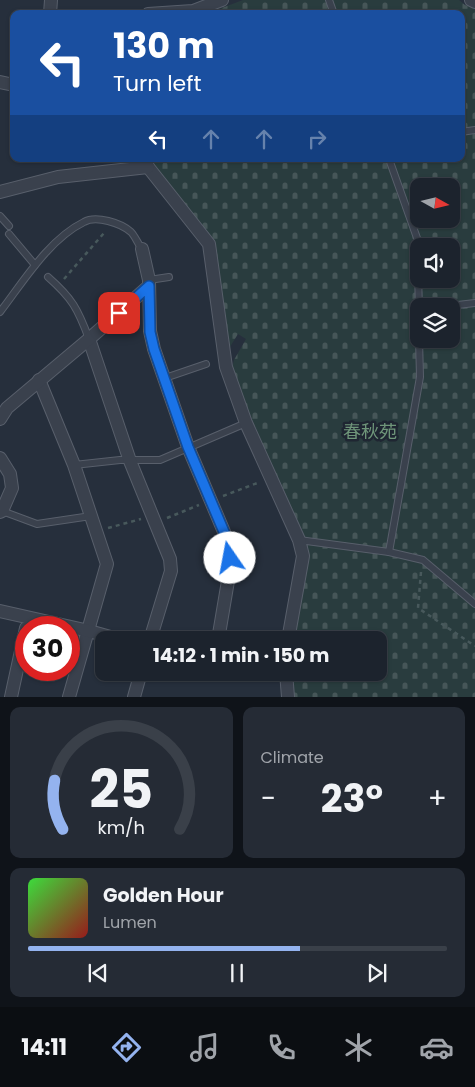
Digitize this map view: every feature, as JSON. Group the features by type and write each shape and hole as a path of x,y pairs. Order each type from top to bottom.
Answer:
{"street":[{"path":"196,10 222,0"},
{"path":"471,0 475,2"},
{"path":"0,192 58,177 143,163 209,244 225,360 246,423 299,540 303,556 290,631"},
{"path":"142,249 149,283 150,332 188,447 230,546 230,569 220,631"},
{"path":"0,419 3,405 39,380 89,339 149,283"},
{"path":"89,339 130,461 170,559 171,571 153,631"},
{"path":"39,380 74,465 107,564 69,697"},
{"path":"0,458 10,474 12,488 1,511"},
{"path":"0,612 15,619"},
{"path":"80,630 95,633"},
{"path":"11,697 15,679"},
{"path":"134,697 138,681"},
{"path":"287,681 288,697"}],"lane":[{"path":"390,162 417,238 419,298"},
{"path":"0,216 9,226"},
{"path":"0,312 49,249 85,220 101,220 118,224 131,233 142,249"},
{"path":"9,234 35,265"},
{"path":"48,277 72,300 80,313 89,339"},
{"path":"149,283 169,277"},
{"path":"460,305 475,303"},
{"path":"389,552 420,377 419,348"},
{"path":"165,378 206,364"},
{"path":"74,465 94,462 160,460 246,423"},
{"path":"1,511 37,524 91,516"},
{"path":"299,540 389,552 422,560 475,604"}],"path":[{"path":"58,286 104,233"},
{"path":"240,490 271,478"},
{"path":"96,531 152,516"},
{"path":"416,559 422,575 418,608 475,646"}],"green space":[{"name":"春秋苑","path":"243,0 459,0 475,9 475,697 293,697 292,681 387,681 387,631 296,631 309,556 249,420 232,368 234,360 246,339 238,334 228,350 213,243 148,162 465,162 465,10 217,10"}],"route":[{"path":"119,313 149,286 150,332 154,349 188,447 230,546 230,558"}]}
